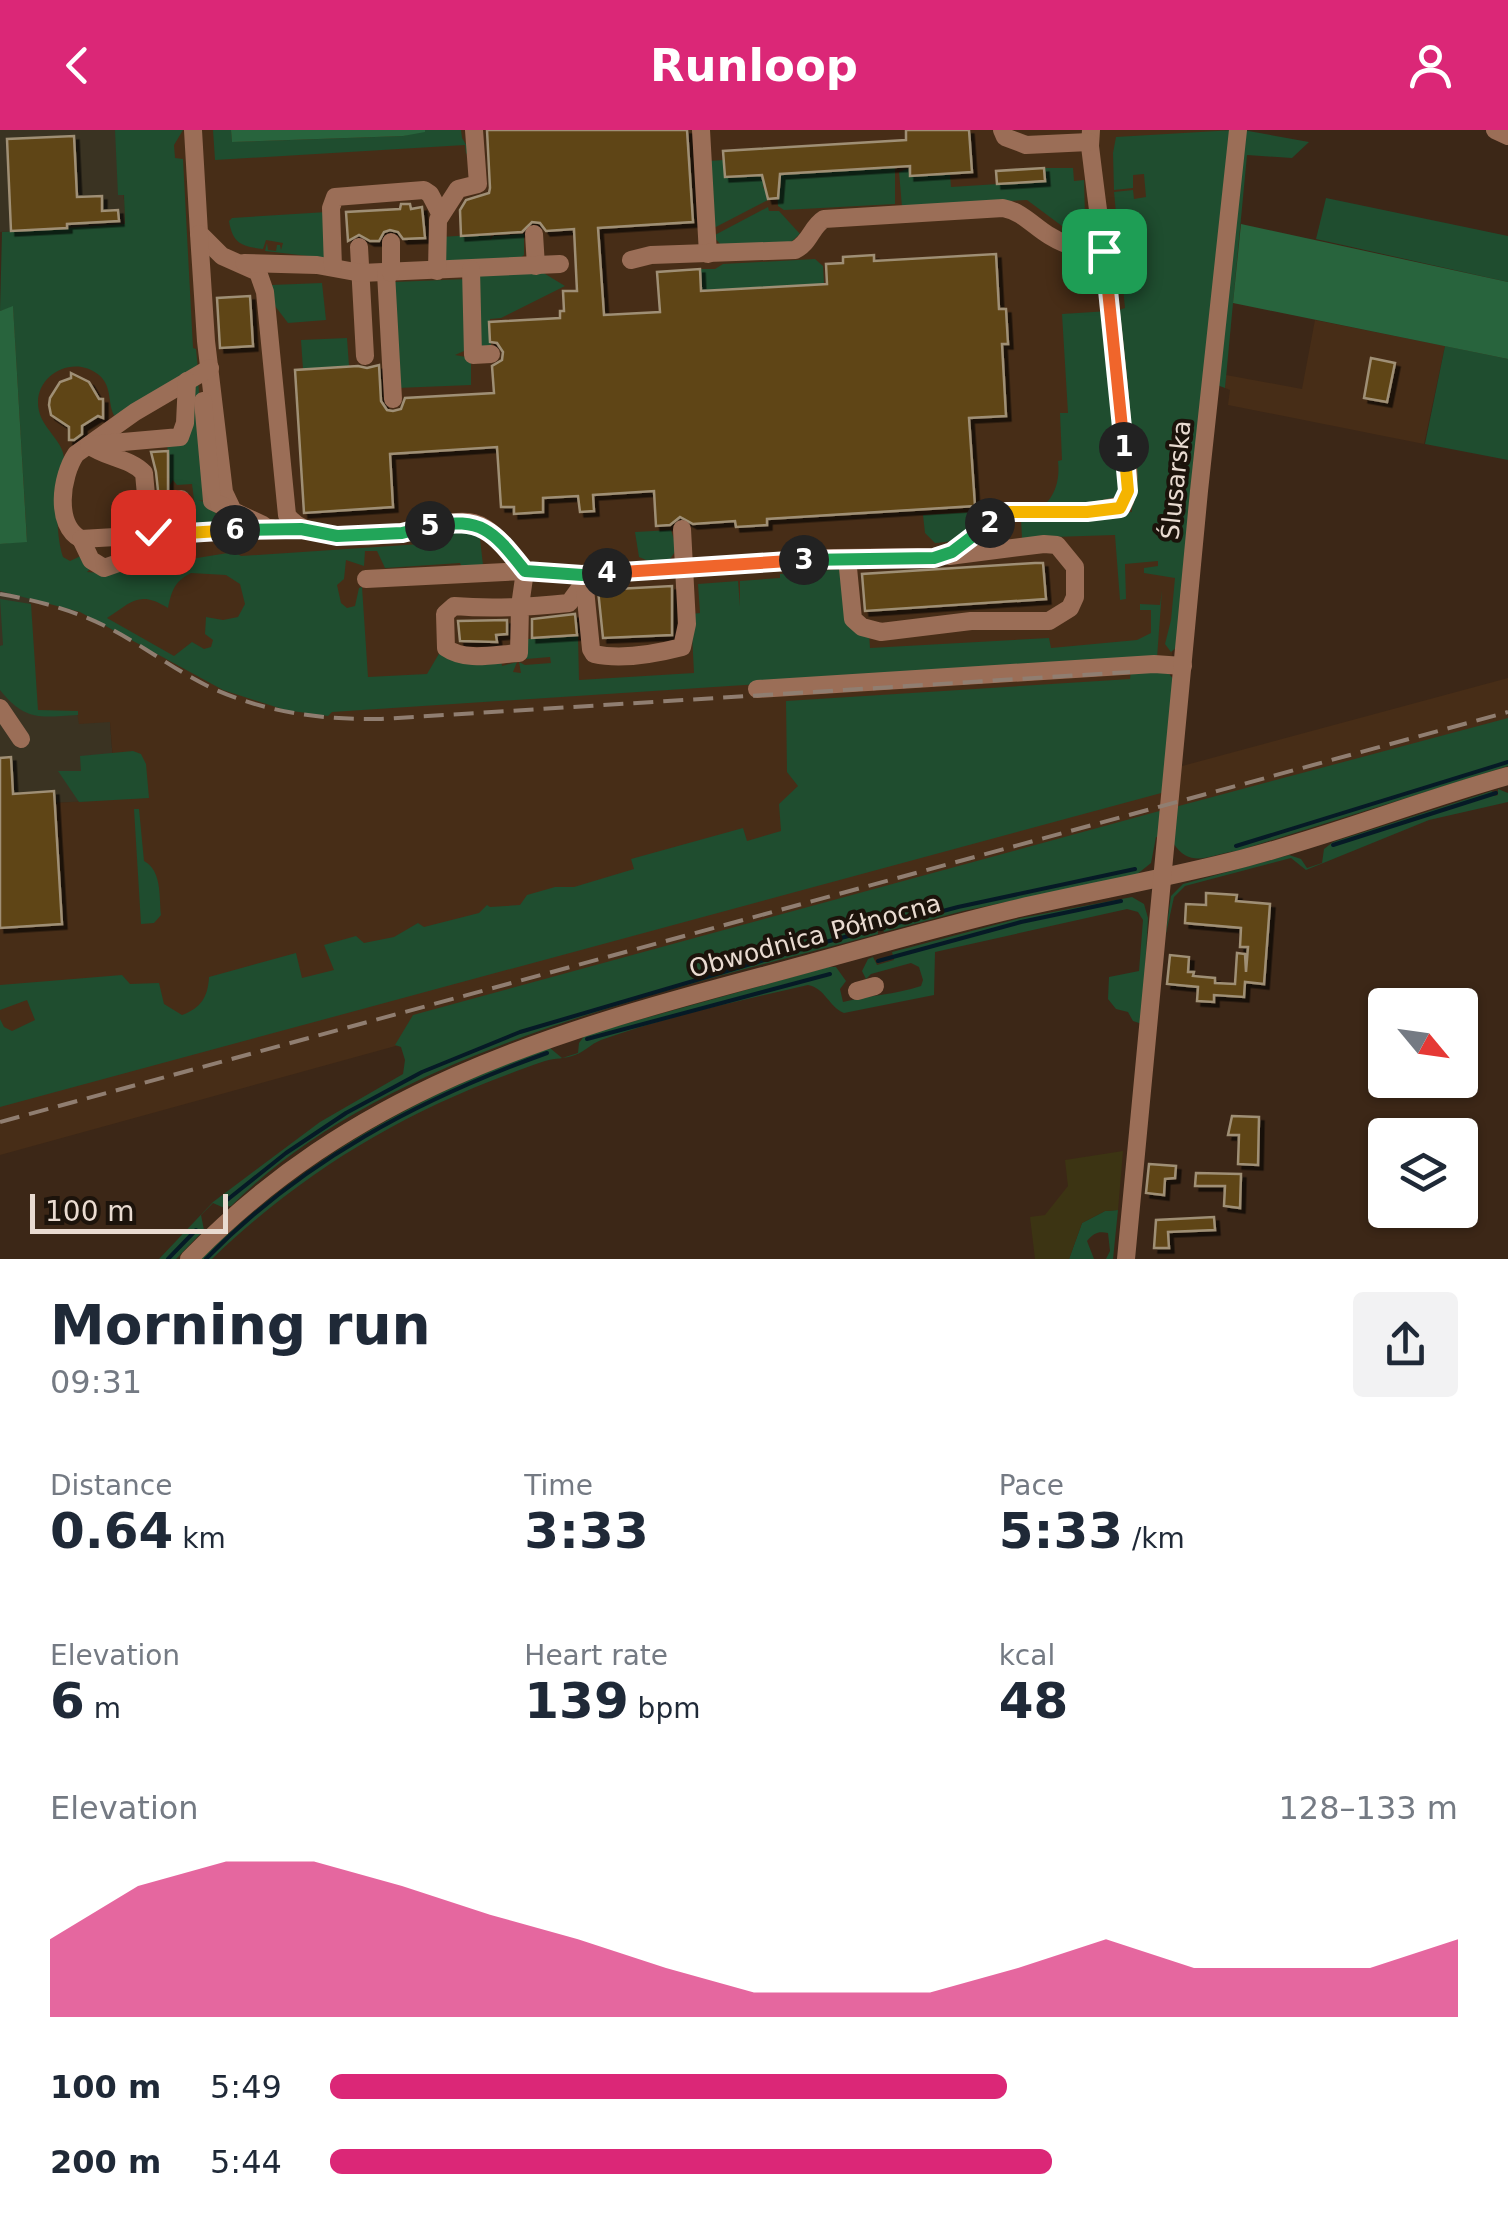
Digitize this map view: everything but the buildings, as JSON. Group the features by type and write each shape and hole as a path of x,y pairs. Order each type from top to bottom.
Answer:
{"street":[{"path":"194,130 210,368 224,492 232,511 271,528"},
{"path":"437,271 436,235 441,215 458,188 478,184 474,130"},
{"path":"701,130 708,254"},
{"path":"934,558 952,552 1006,512 1115,509 1125,502 1128,491 1090,136 1026,145 1005,137 1002,130"},
{"name":"Ślusarska","path":"1126,1259 1238,130"},
{"path":"1496,130 1508,136"},
{"path":"333,267 334,197 424,190 441,215"},
{"path":"631,260 651,255 795,250 824,218 1002,208 1015,210 1050,236 1080,250 1104,251"},
{"path":"199,233 222,256 244,263 333,267 361,273 560,264"},
{"path":"534,234 536,266"},
{"path":"391,242 388,273 394,399"},
{"path":"359,247 365,356"},
{"path":"244,263 258,272 265,292 287,516 301,529"},
{"path":"472,269 473,355 491,354"},
{"path":"210,368 136,412 69,464 64,485 66,522 72,534 81,539 271,528 337,536 402,533 456,522 477,524 496,538 525,571 520,606 520,653 458,655 446,648 445,614 451,607 520,606 569,603 583,578"},
{"path":"89,445 180,436 185,423 187,381"},
{"path":"89,445 140,468 146,479 149,528 166,535"},
{"path":"81,539 91,560 104,568 124,561 166,535 182,499"},
{"path":"583,578 594,654 652,653 682,647 686,640 682,529"},
{"path":"366,580 525,571 583,578 684,567 847,558 934,558 1044,544 1057,545 1075,567 1074,598 1070,608 1048,621 971,621 881,632 853,619 847,558"},
{"path":"756,689 1154,664 1183,666"},
{"path":"0,708 20,738"},
{"name":"Obwodnica Północna","path":"189,1259 245,1206 322,1147 390,1105 493,1058 704,992 971,920 1287,846 1508,776"}],"shaded area":[{"path":"0,130 121,130 125,224 0,232"},
{"path":"121,130 1225,130 1160,772 1508,678 1508,751 1316,803 1132,843 0,1155 0,795 54,791 56,803 116,799 110,722 79,724 77,712 37,714 8,232 125,224"},
{"path":"1315,320 1445,346 1424,444 1228,405 1226,375 1302,389"},
{"path":"0,580 30,589 78,711 110,722 116,800 55,803 0,795"}],"green space":[{"path":"115,130 183,130 174,145 175,158 183,159 193,348 198,369 115,417 106,385 88,369 66,368 56,372 41,388 39,411 64,458 58,504 61,550 70,561 83,555 91,568 87,572 101,573 152,547 156,552 173,551 174,559 191,559 234,552 241,556 421,544 429,532 474,531 480,539 483,565 464,572 460,563 385,568 377,551 365,551 364,566 346,560 344,579 337,585 341,603 347,608 355,606 362,587 368,677 427,674 440,652 501,660 502,666 517,662 513,672 521,673 519,662 551,663 550,657 526,659 528,639 578,635 579,680 694,673 691,614 700,613 698,584 738,581 740,606 740,581 844,569 848,612 869,634 870,648 1049,638 1051,648 1137,640 1151,633 1151,610 1140,610 1140,604 1160,605 1162,590 1157,658 332,712 328,716 285,710 223,690 80,612 0,591 0,544 27,541 13,307 0,311 2,232 125,224 124,195 118,195","holes":["191,573 226,575 240,584 245,604 238,617 206,617 205,634 213,640 211,647 204,649 192,642 174,656 107,618 136,600 150,600 168,608 175,587"]},
{"path":"213,130 231,130 232,142 461,130 470,151 466,154 465,145 215,160"},
{"path":"231,130 425,130 425,132 232,142"},
{"path":"1234,130 1177,647 1171,652 1165,644 1175,578 1144,573 1144,568 1158,566 1158,561 1125,564 1126,599 1120,600 1115,535 1022,538 1021,519 1132,512 1116,311 1125,308 1114,192 1133,190 1134,199 1146,197 1144,174 1133,175 1133,188 1114,190 1116,137"},
{"path":"1243,130 1309,142 1292,158 1247,155 1225,388 1217,385"},
{"path":"724,160 725,177 765,175 763,188 767,189 768,200 712,229 708,161"},
{"path":"895,166 895,204 784,210 778,206 778,174"},
{"path":"910,168 911,176 950,174 951,187 1044,181 1044,168 1073,168 1074,181 1084,180 1085,217 1082,223 1062,226 1027,200 902,207 899,172"},
{"path":"1326,198 1508,236 1508,282 1316,239"},
{"path":"768,207 769,211 779,211 800,234 791,242 722,246 713,236"},
{"path":"327,212 326,258 265,251 267,243 268,250 276,251 277,245 281,250 283,243 266,240 263,249 244,245 233,235 229,221 232,218"},
{"path":"1241,224 1508,282 1508,359 1233,303"},
{"path":"491,234 490,240 493,236 524,234 524,255 445,262 440,237"},
{"path":"815,259 823,266 824,284 701,291 700,269"},
{"path":"542,272 565,286 501,318 490,319 491,351 476,352 478,275"},
{"path":"468,279 464,351 455,355 471,358 471,385 397,388 394,282"},
{"path":"322,283 326,320 288,323 272,302 271,285"},
{"path":"13,306 27,542 0,544 0,311"},
{"path":"1109,311 1125,491 1114,505 1041,508 1056,487 1058,461 1062,460 1060,413 1068,413 1062,314"},
{"path":"347,338 349,366 303,369 301,340"},
{"path":"1445,346 1508,359 1508,460 1425,444"},
{"path":"198,379 207,501 198,500 208,503 217,515 213,522 189,525 187,509 195,508 192,484 177,485 173,480 170,485 167,442 179,443 188,393"},
{"path":"974,512 967,532 956,539 935,543 925,533 923,515"},
{"path":"671,530 677,549 670,559 651,562 639,557 635,532"},
{"path":"0,599 31,604 38,710 78,711 78,715 34,715 18,708 0,690"},
{"path":"1131,670 1167,671 1177,684 1165,792 0,1107 0,1019 12,1031 35,1020 27,1000 0,1010 0,985 122,975 130,984 159,983 164,1004 182,1015 202,1001 209,977 296,953 302,978 334,970 324,945 356,936 364,943 394,937 418,923 424,927 479,913 487,905 520,905 527,895 555,887 574,887 634,869 631,859 743,828 747,841 781,831 779,804 798,786 787,772 786,701 1130,679"},
{"path":"1508,718 1508,766 1237,851 1195,858 1173,843 1175,807"},
{"path":"133,751 141,754 146,764 149,798 79,802 58,771 81,771 80,756"},
{"path":"1498,789 1508,793 1508,802 1429,820 1306,870 1291,858 1185,886 1174,897 1165,938 1171,896 1183,884 1289,855 1301,859 1307,868 1322,863 1324,849 1333,842 1492,791 1494,796 1498,795"},
{"path":"134,809 139,809 144,861 154,871 158,884 161,915 154,923 141,924"},
{"path":"1163,810 1161,837 1156,837 1151,863 1136,875 963,911 884,932 881,925 877,926 878,934 623,1004 535,1032 449,1066 369,1106 295,1152 231,1206 213,1203 201,1215 204,1230 176,1259 159,1259 213,1202 320,1122 403,1074 405,1060 401,1047 395,1045 413,1015"},
{"path":"1132,897 1144,904 1148,918 1142,1024 1133,1021 1128,1012 1116,1009 1108,999 1109,977 1139,971 1143,920 1138,912 1127,909 935,952 934,995 844,1013 808,985 704,1009 601,1040 575,1055 522,1069 427,1109 314,1175 212,1259 201,1259 240,1223 321,1161 408,1109 501,1066 550,1048 562,1058 578,1053 585,1035 828,967 836,967 846,981 840,989 843,1002 911,989 921,986 919,967 911,963 871,974 866,979 862,971 868,959 873,957 877,965 894,960 892,952 1021,918"},
{"path":"1118,1210 1113,1259 1106,1259 1110,1251 1108,1233 1101,1232 1087,1241 1094,1259 1069,1259 1082,1223 1105,1211"}],"sand":[{"path":"1123,1151 1118,1210 1105,1211 1082,1223 1069,1259 1035,1259 1030,1217 1045,1215 1068,1186 1065,1160"}],"waterway":[{"path":"1236,846 1508,762"},
{"path":"1333,845 1496,793"},
{"path":"227,1200 286,1153 346,1113 422,1072 520,1032 822,943 958,907 1135,869"},
{"path":"878,961 1021,922 1121,901"},
{"path":"587,1039 830,974"},
{"path":"206,1259 282,1192 364,1136 453,1091 547,1053"},
{"path":"168,1259 196,1230"}],"railway":[{"path":"0,594 91,619 201,683 236,698 276,710 339,718 381,719 1130,672"},
{"path":"0,1122 1508,712"}],"route":[{"path":"153,532 173,535 271,528 337,536 402,533 456,522 471,523 491,534 525,571 582,575 834,558 934,558 952,552 1006,512 1120,508 1128,491 1104,251"}]}
